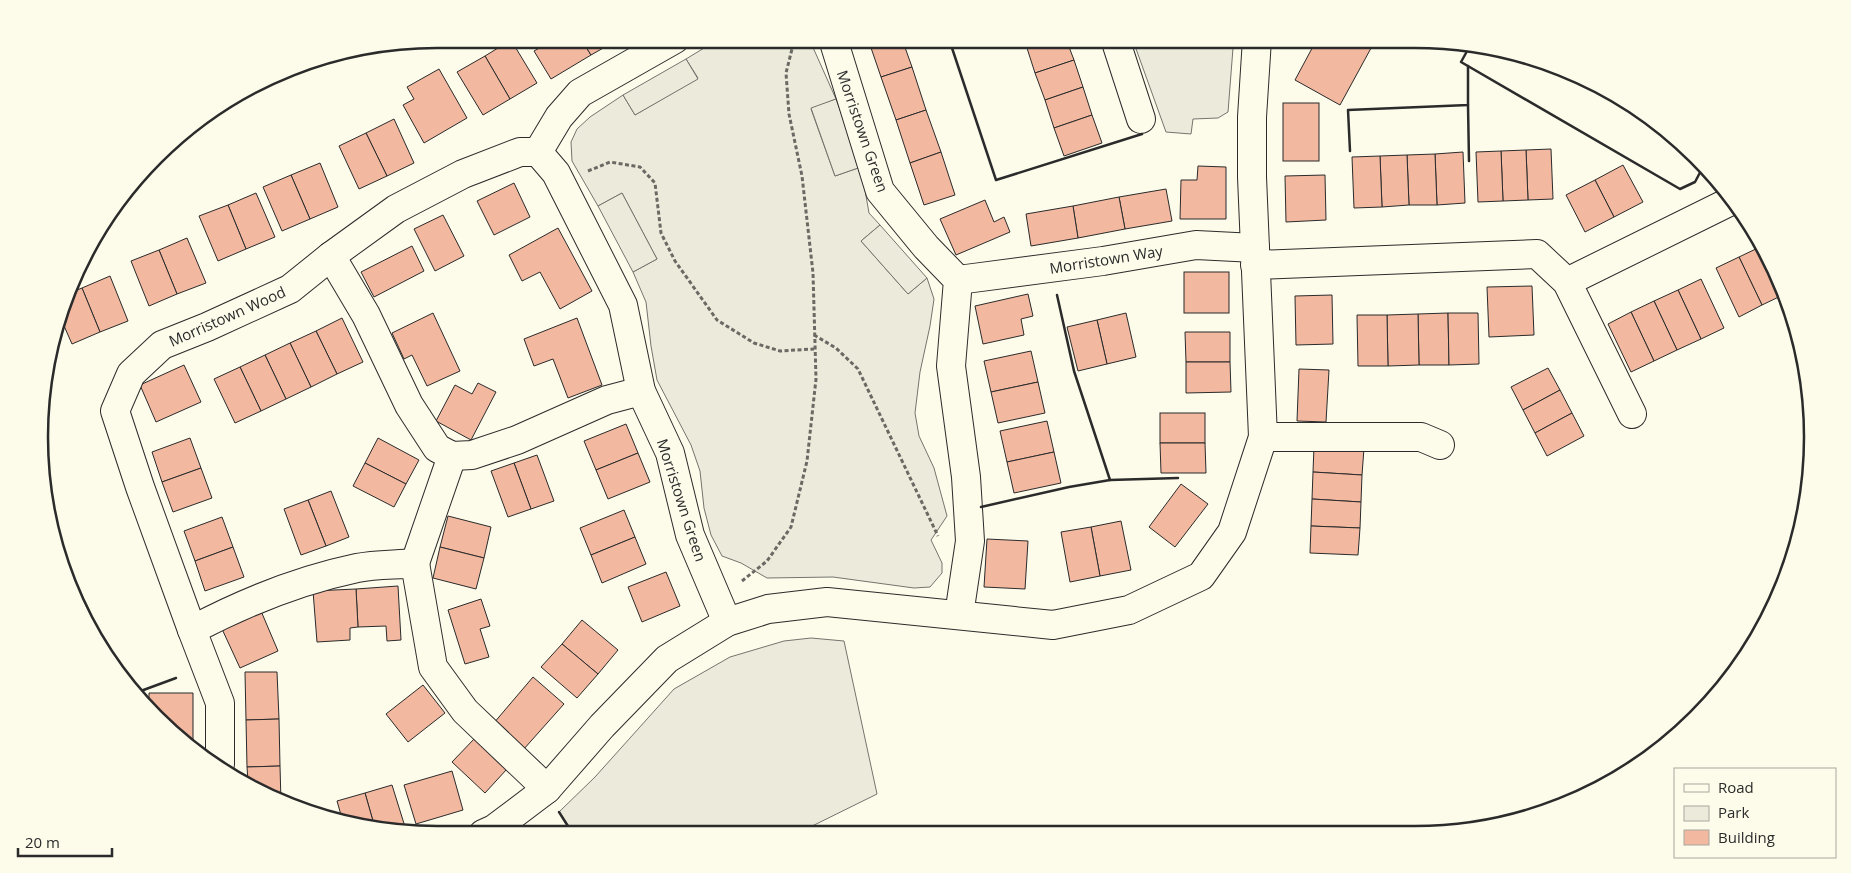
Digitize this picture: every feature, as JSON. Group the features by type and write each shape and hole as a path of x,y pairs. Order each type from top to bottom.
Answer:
{"street":[{"path":"538,152 559,117 580,93 659,48"},
{"name":"Morristown Green","path":"835,48 880,191 926,247 958,280"},
{"path":"1118,48 1141,119"},
{"path":"498,826 548,789 602,726 667,659 723,611 768,609 826,602 1053,625 1129,610 1201,576 1232,532 1263,437 1252,143 1257,48"},
{"name":"Morristown Wood","path":"220,760 220,703 140,487 115,411 131,374 162,345 207,328 290,289 331,256 396,209 463,174 520,152 538,152"},
{"name":"Morristown Green","path":"538,152 556,173 623,306 641,391 670,453 690,535 723,611"},
{"path":"1632,414 1567,282 1726,204"},
{"name":"Morristown Way","path":"958,280 1104,261 1196,245 1255,257 1537,254 1567,282"},
{"path":"331,256 366,315 409,404 437,448 452,456 472,455 517,440 607,400 641,391"},
{"path":"958,280 951,366 966,477 970,541 960,615"},
{"path":"1263,437 1421,437 1440,445"},
{"path":"452,456 415,563 433,668 465,711 548,789"},
{"path":"192,630 220,615 311,580 360,567 415,563"}],"path":[{"path":"723,611 767,561 791,527 807,461 816,379 813,273 802,176 789,114 786,73 792,48"},
{"path":"560,182 610,162 640,167 655,184 661,233 672,254 717,320 754,343 780,351 814,349"},
{"path":"814,335 836,348 858,369 938,538"}],"green space":[{"path":"704,48 813,48 836,99 811,109 835,176 861,167 869,213 880,225 861,241 908,294 927,278 934,299 920,372 915,413 919,436 934,468 947,516 931,540 942,563 942,573 930,587 914,588 833,577 767,578 741,563 722,556 711,535 704,508 700,471 691,445 657,380 646,302 633,272 657,259 622,193 598,206 572,161 571,142 577,129 590,117 623,95 635,115 698,78 686,59"},
{"path":"1136,48 1233,48 1228,112 1218,118 1193,119 1191,134 1166,132"},
{"path":"811,638 844,641 877,794 812,826 568,826 559,812 595,777 674,689 730,657 784,641"}],"shaded area":[{"path":"686,59 698,79 635,115 623,95"},
{"path":"836,99 861,167 835,176 811,108"},
{"path":"622,193 657,259 633,272 598,206"},
{"path":"880,225 927,278 908,294 861,241"}],"building":[{"path":"498,48 516,48 537,83 510,99 485,56"},
{"path":"540,48 587,48 591,55 551,79 534,51"},
{"path":"587,48 603,48 591,55"},
{"path":"871,48 905,48 912,67 881,77"},
{"path":"1027,48 1069,48 1074,60 1035,73"},
{"path":"1312,48 1371,48 1340,105 1295,80"},
{"path":"485,56 510,99 483,115 457,72"},
{"path":"1074,60 1083,87 1045,100 1035,73"},
{"path":"912,67 926,110 896,120 881,77"},
{"path":"439,69 467,118 424,143 403,105 414,99 407,87"},
{"path":"1083,87 1092,115 1054,128 1045,100"},
{"path":"1283,103 1319,103 1319,161 1283,161"},
{"path":"926,110 941,152 910,163 896,120"},
{"path":"1092,115 1102,143 1064,156 1054,128"},
{"path":"394,119 414,163 387,176 366,133"},
{"path":"366,133 387,176 359,189 339,146"},
{"path":"1551,149 1553,199 1528,200 1526,150"},
{"path":"1526,150 1528,200 1503,201 1501,151"},
{"path":"1501,151 1503,201 1478,202 1476,152"},
{"path":"941,152 955,195 924,205 910,163"},
{"path":"1463,152 1465,203 1437,205 1435,154"},
{"path":"1435,154 1437,205 1409,205 1407,155"},
{"path":"1407,155 1409,205 1382,207 1380,156"},
{"path":"1380,156 1382,207 1354,208 1352,157"},
{"path":"320,163 338,207 310,219 291,175"},
{"path":"1623,165 1643,202 1614,217 1595,180"},
{"path":"1198,166 1226,167 1226,219 1180,219 1181,180 1197,180"},
{"path":"291,175 310,219 282,231 263,187"},
{"path":"1325,175 1326,220 1286,222 1285,176"},
{"path":"1595,180 1614,217 1585,232 1566,195"},
{"path":"514,183 530,217 494,235 477,201"},
{"path":"1166,189 1172,221 1125,229 1119,197"},
{"path":"256,193 275,237 246,249 228,205"},
{"path":"1119,197 1125,229 1078,238 1073,206"},
{"path":"985,200 994,222 1004,217 1010,232 956,255 940,219"},
{"path":"228,205 246,249 218,261 199,216"},
{"path":"1073,206 1078,238 1031,246 1026,214"},
{"path":"443,215 464,256 435,271 414,229"},
{"path":"558,228 592,291 560,309 540,272 522,281 509,255"},
{"path":"187,238 206,283 177,294 159,250"},
{"path":"412,246 424,271 374,297 361,272"},
{"path":"1755,249 1778,297 1762,305 1739,257"},
{"path":"159,250 177,294 149,306 131,261"},
{"path":"1739,257 1762,305 1739,317 1716,268"},
{"path":"1184,272 1229,272 1229,313 1184,313"},
{"path":"110,276 128,321 100,332 82,288"},
{"path":"1701,279 1724,328 1701,339 1678,290"},
{"path":"1532,286 1534,335 1489,337 1487,287"},
{"path":"82,288 100,332 72,344 64,326 76,290"},
{"path":"1678,290 1701,339 1677,350 1654,301"},
{"path":"1028,294 1033,316 1021,319 1024,335 983,344 975,306"},
{"path":"1332,295 1333,344 1296,345 1295,296"},
{"path":"1654,301 1677,350 1654,361 1631,312"},
{"path":"1631,312 1654,361 1631,372 1608,324"},
{"path":"433,313 460,371 427,386 412,355 404,359 392,333"},
{"path":"1126,313 1136,357 1107,364 1097,320"},
{"path":"1448,313 1449,365 1419,365 1418,314"},
{"path":"1448,313 1478,313 1479,364 1449,365"},
{"path":"1418,314 1419,365 1388,366 1387,315"},
{"path":"1357,315 1387,315 1388,366 1358,366"},
{"path":"342,318 363,362 337,374 316,331"},
{"path":"577,318 602,385 568,398 553,359 534,366 524,339"},
{"path":"1097,320 1107,364 1078,371 1067,327"},
{"path":"316,331 337,374 311,387 290,343"},
{"path":"1185,332 1230,332 1230,362 1186,362"},
{"path":"290,343 311,387 286,399 265,355"},
{"path":"1031,351 1038,382 991,392 984,361"},
{"path":"265,355 286,399 261,411 240,367"},
{"path":"1186,362 1230,362 1231,392 1186,393"},
{"path":"184,365 201,402 156,422 140,385"},
{"path":"240,367 261,411 235,423 214,379"},
{"path":"1548,368 1560,390 1523,410 1511,387"},
{"path":"1299,369 1329,370 1326,422 1297,421"},
{"path":"1038,382 1045,413 998,423 991,392"},
{"path":"478,383 496,392 471,440 436,421 455,385 472,394"},
{"path":"1560,390 1572,413 1535,433 1523,410"},
{"path":"1160,413 1205,413 1205,443 1160,443"},
{"path":"1572,413 1584,436 1547,456 1535,433"},
{"path":"1047,421 1054,452 1007,462 1000,431"},
{"path":"626,424 638,453 596,470 584,441"},
{"path":"190,438 201,468 162,482 152,452"},
{"path":"378,438 419,460 406,484 365,463"},
{"path":"1160,443 1205,443 1206,473 1161,473"},
{"path":"1314,446 1364,448 1362,475 1313,472"},
{"path":"1054,452 1061,483 1014,493 1007,462"},
{"path":"638,453 650,482 608,499 596,470"},
{"path":"537,455 554,501 531,509 514,463"},
{"path":"365,463 406,484 394,507 353,486"},
{"path":"514,463 531,509 508,517 491,471"},
{"path":"201,468 212,498 173,512 162,482"},
{"path":"1313,472 1362,475 1361,502 1312,499"},
{"path":"1181,484 1208,504 1175,547 1149,527"},
{"path":"331,491 349,537 326,546 308,500"},
{"path":"1312,499 1361,502 1360,528 1311,526"},
{"path":"308,500 326,546 301,555 284,509"},
{"path":"624,510 635,537 591,555 580,528"},
{"path":"448,516 491,527 484,558 440,547"},
{"path":"222,517 233,547 195,561 184,531"},
{"path":"1121,521 1131,570 1100,576 1091,527"},
{"path":"1311,526 1360,528 1358,555 1310,553"},
{"path":"1091,527 1100,576 1070,582 1061,532"},
{"path":"635,537 646,564 602,583 591,555"},
{"path":"987,539 1028,541 1025,589 984,587"},
{"path":"233,547 244,577 205,591 195,561"},
{"path":"440,547 484,558 476,589 433,578"},
{"path":"666,572 680,606 642,622 628,587"},
{"path":"398,586 401,640 387,641 386,626 358,627 356,589"},
{"path":"356,589 358,627 350,628 350,640 317,642 313,591"},
{"path":"481,599 490,626 480,629 489,657 465,664 448,610"},
{"path":"261,611 278,651 240,668 222,629"},
{"path":"582,620 618,650 598,674 562,644"},
{"path":"562,644 598,674 577,698 541,667"},
{"path":"245,672 277,672 279,719 246,720"},
{"path":"533,677 564,704 523,750 493,724"},
{"path":"423,685 445,713 408,742 386,714"},
{"path":"149,693 193,693 193,739 161,712 149,699"},
{"path":"279,719 280,766 247,767 246,720"},
{"path":"475,738 507,769 485,793 452,762"},
{"path":"280,766 281,793 248,776 247,767"},
{"path":"452,771 463,810 416,824 404,785"},
{"path":"392,785 404,824 373,820 365,793"},
{"path":"365,793 373,820 340,813 337,801"}],"wall":[{"path":"952,48 996,180 1142,134"},
{"path":"1467,51 1461,62 1680,189 1695,182 1700,172"},
{"path":"1350,151 1348,110 1468,105 1468,66"},
{"path":"1468,105 1469,161"},
{"path":"1057,295 1074,371 1110,480"},
{"path":"981,507 1069,487 1110,480 1178,478"},
{"path":"142,691 176,678"},
{"path":"559,812 568,826"}]}
